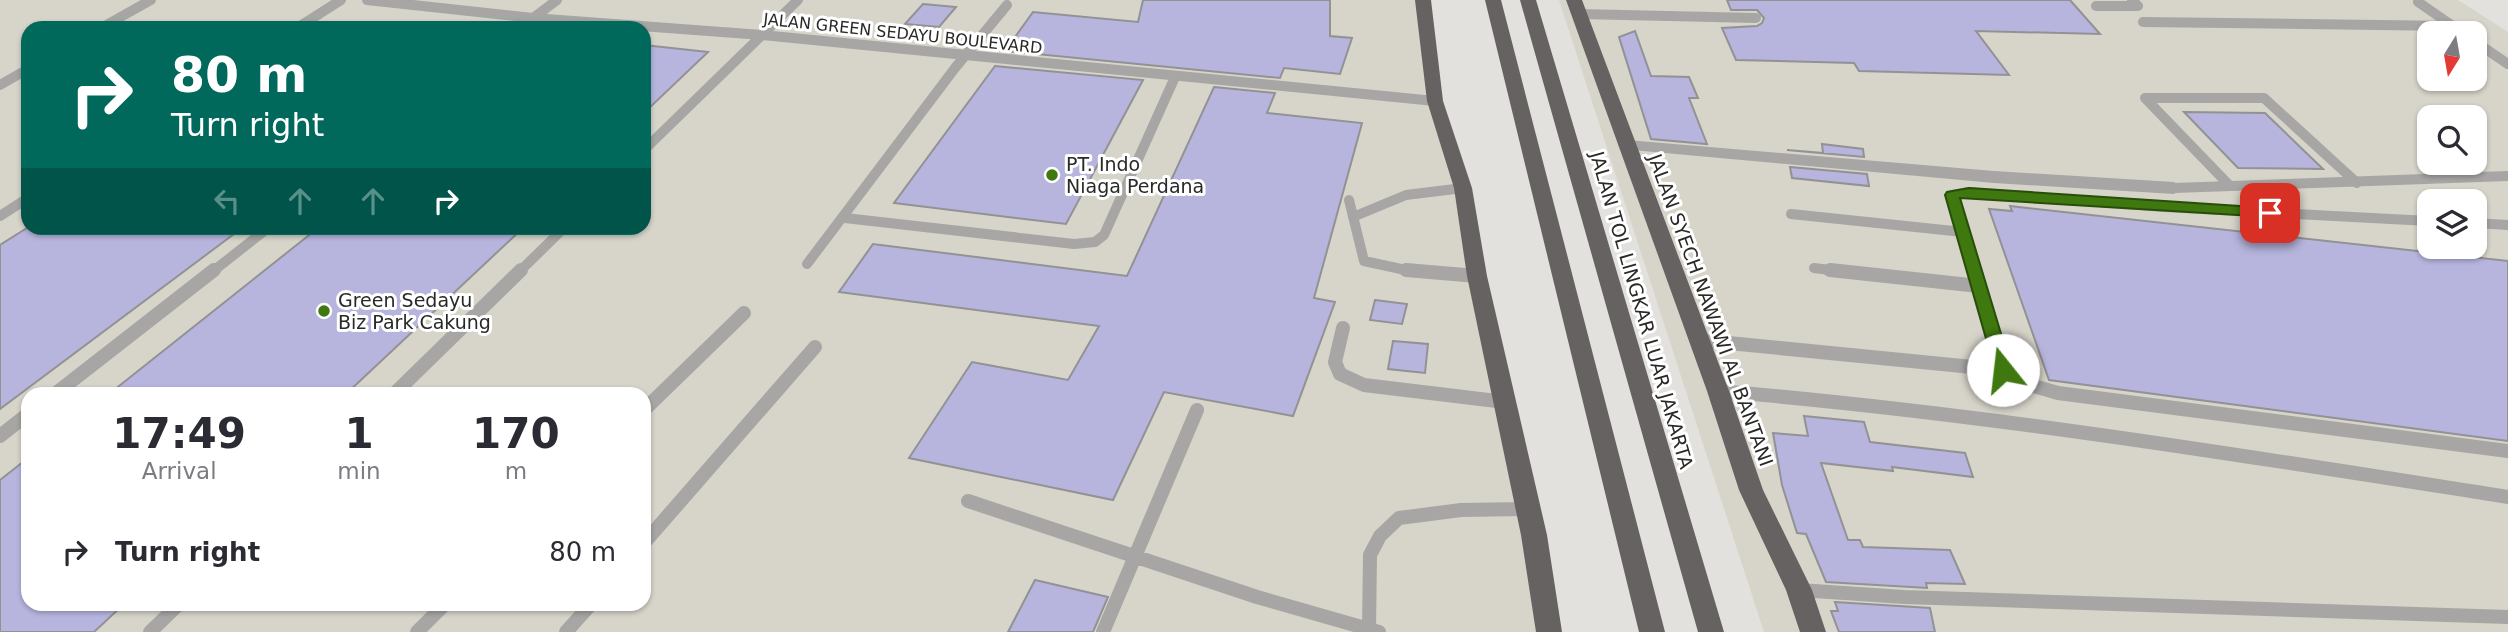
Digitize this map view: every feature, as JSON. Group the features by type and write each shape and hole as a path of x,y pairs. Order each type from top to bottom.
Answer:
{"highway":[{"path":"1423,0 1435,101 1463,188 1477,276 1528,509 1549,632"},
{"path":"1493,0 1652,632"},
{"name":"JALAN TOL LINGKAR LUAR JAKARTA","path":"1528,0 1711,632"},
{"name":"JALAN SYECH NAWAWI AL BANTANI","path":"1577,7 1718,391 1751,490 1799,590 1813,632"}],"street":[{"path":"1627,145 1994,177 2174,188"}],"lane":[{"path":"114,21 151,0"},
{"path":"307,21 341,0"},
{"name":"JALAN GREEN SEDAYU BOULEVARD","path":"367,0 573,21"},
{"path":"529,21 557,0"},
{"path":"651,143 798,0"},
{"path":"2096,6 2138,6 2132,0"},
{"path":"2418,2 2446,21"},
{"path":"807,264 845,218 962,55 1007,5"},
{"path":"1577,7 1756,18"},
{"path":"2143,22 2417,26"},
{"name":"JALAN GREEN SEDAYU BOULEVARD","path":"651,27 762,35 1435,101"},
{"path":"2487,50 2508,64"},
{"path":"0,85 21,73"},
{"path":"845,218 1074,244 1095,242 1104,235 1175,77"},
{"path":"2230,186 2145,98 2264,98 2357,183"},
{"path":"2174,188 2508,176"},
{"path":"1353,217 1385,199 1416,191 1463,188"},
{"path":"2003,370 1952,195 1969,192 2178,208 2417,220"},
{"path":"1349,200 1362,258 1366,262 1422,272 1477,276"},
{"path":"0,216 21,202"},
{"path":"1791,214 1963,232"},
{"path":"2487,224 2508,225"},
{"path":"64,387 259,235"},
{"path":"401,387 557,235"},
{"path":"1814,268 1979,286"},
{"path":"651,403 744,313"},
{"path":"1343,328 1335,362 1340,374 1364,385 1505,402"},
{"path":"1698,340 2003,370 2030,385 2058,393 2508,451"},
{"path":"651,535 816,347"},
{"path":"1718,391 1826,400 2173,445 2508,497"},
{"path":"1103,632 1197,410"},
{"path":"0,436 21,420"},
{"path":"968,501 1374,631 1370,555 1380,536 1399,518 1461,510 1528,509"},
{"path":"1799,590 1904,597 2508,617"},
{"path":"150,632 171,611"},
{"path":"416,632 438,611"},
{"path":"566,632 585,611"}],"shaded area":[{"path":"0,0 1420,0 1424,44 1544,632 0,632"},
{"path":"1559,0 2458,0 2508,32 2508,632 1764,632"}],"building":[{"path":"1143,0 1330,0 1330,36 1352,38 1340,74 1284,68 1280,78 1005,51 1033,12 1138,22"},
{"path":"1727,0 2070,0 2100,34 1976,31 2009,75 1859,71 1854,63 1736,60 1722,28 1757,26 1764,18 1757,10 1731,10"},
{"path":"923,4 956,7 939,27 905,24"},
{"path":"1635,31 1651,76 1689,77 1698,98 1689,98 1707,144 1651,139 1619,37"},
{"path":"651,46 708,52 651,106"},
{"path":"995,66 1143,80 1066,224 894,203"},
{"path":"1214,87 1275,93 1267,113 1362,123 1314,298 1335,302 1293,416 1164,392 1113,500 909,458 972,362 1068,380 1099,326 839,292 873,244 1127,276"},
{"path":"2184,112 2265,113 2323,169 2238,168"},
{"path":"1822,144 1863,149 1864,157 1787,150 1823,153"},
{"path":"1790,167 1867,174 1869,186 1792,178"},
{"path":"2010,206 2417,251 2417,259 2508,261 2508,441 2049,380 1989,209 2012,211"},
{"path":"21,232 21,235 233,235 29,387 21,387 21,393 0,409 0,245"},
{"name":"Green Sedayu Biz Park Cakung","path":"309,235 516,235 353,387 118,387"},
{"path":"1375,300 1407,304 1402,324 1370,320"},
{"path":"1393,341 1428,344 1425,373 1388,369"},
{"path":"1804,416 1864,422 1870,442 1965,453 1973,477 1892,467 1893,471 1821,463 1848,540 1860,540 1863,547 1950,550 1965,584 1926,583 1927,588 1826,582 1806,534 1797,533 1782,485 1773,433 1808,436"},
{"path":"21,464 21,611 116,611 94,632 0,632 0,480"},
{"path":"1035,580 1108,597 1093,632 1008,632"},
{"path":"1835,602 1930,608 1935,632 1839,632 1831,611 1838,611"}],"place":[{"name":"PT. Indo Niaga Perdana","path":"1052,175"},
{"name":"Green Sedayu Biz Park Cakung","path":"324,311"}],"route":[{"path":"2003,370 1952,195 1969,192 2270,213"}]}
